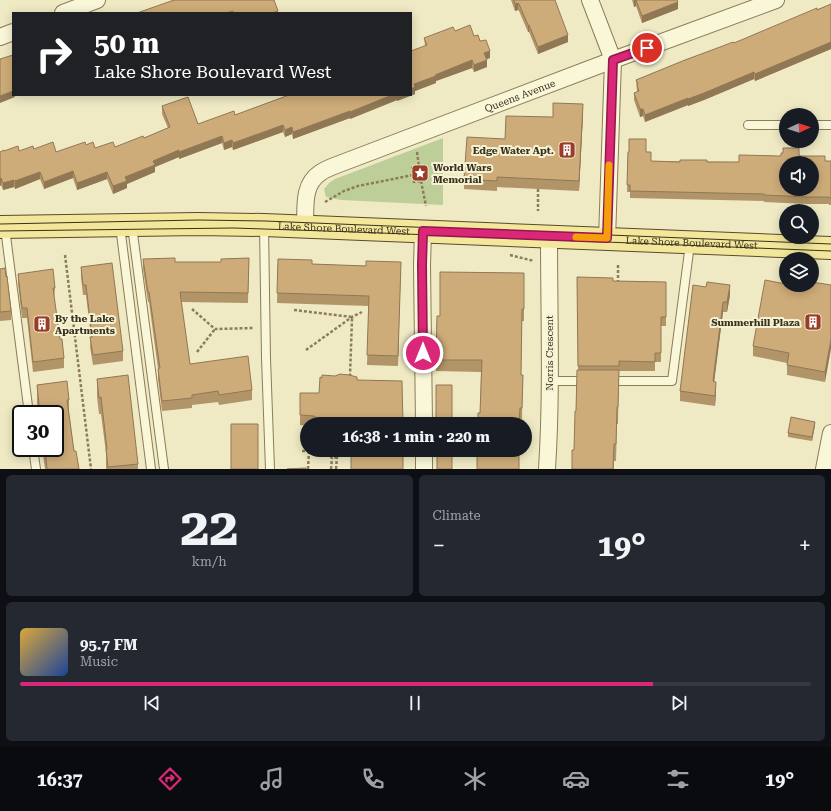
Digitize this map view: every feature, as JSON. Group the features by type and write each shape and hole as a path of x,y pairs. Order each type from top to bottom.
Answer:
{"main road":[{"name":"Lake Shore Boulevard West","path":"2,227 198,224 305,226 831,248"}],"street":[{"path":"66,12 97,0"},
{"path":"590,0 613,60 607,238"},
{"name":"Queens Avenue","path":"305,226 306,196 311,182 319,174 329,168 776,0"},
{"path":"0,37 12,32"},
{"path":"423,231 422,273 424,417"},
{"name":"Norris Crescent","path":"547,469 550,381 548,269 549,236"},
{"path":"824,469 831,433"},
{"path":"424,457 424,469"}],"lane":[{"path":"748,125 779,125"},
{"path":"819,125 831,125"},
{"path":"126,225 151,469"},
{"path":"126,225 164,469"},
{"path":"264,225 270,469"},
{"path":"2,227 28,405"},
{"path":"550,381 672,381 691,242"},
{"path":"34,457 36,469"}],"path":[{"path":"424,166 426,180 421,181 414,182 412,168 424,166"},
{"path":"325,202 358,186 413,175"},
{"path":"421,181 426,206"},
{"path":"538,189 538,211"},
{"path":"65,254 92,469"},
{"path":"618,265 618,286"},
{"path":"192,309 215,329 266,328"},
{"path":"294,310 352,317"},
{"path":"306,350 352,317 362,312"},
{"path":"350,380 352,317"},
{"path":"197,352 215,329"},
{"path":"308,469 309,457"},
{"path":"331,469 332,458 336,458 336,469"}],"green space":[{"path":"443,138 443,205 341,200 326,197 324,189 335,179"}],"building":[{"path":"174,0 274,0 278,11 275,12 140,12"},
{"path":"514,0 555,0 568,35 538,47 519,4 515,4"},
{"path":"636,0 677,0 678,2 642,16"},
{"path":"831,4 831,42 755,74 754,72 645,115 643,109 640,109 634,93 639,91 636,80 685,60 733,42 734,43 817,8 817,10"},
{"path":"470,25 474,36 478,35 480,41 486,40 490,51 484,53 487,60 474,65 472,60 414,84 415,87 412,88 412,51 427,45 424,38 453,27 455,31"},
{"path":"12,55 12,91 0,96 0,59"},
{"path":"286,96 390,96 293,132 292,127 285,130 283,125 233,143 232,140 224,143 222,136 179,152 179,150 153,161 155,165 125,177 127,181 113,186 107,172 77,183 73,171 44,182 40,172 15,181 3,183 1,178 0,179 0,152 4,150 18,146 19,151 33,146 34,149 53,142 56,152 85,142 86,145 93,142 95,148 113,142 115,147 143,136 144,138 170,127 162,106 188,97 198,124 234,111 235,115"},
{"path":"553,103 583,104 579,181 497,177 497,181 464,179 467,137 505,139 506,116 553,117"},
{"path":"629,139 646,139 646,152 651,152 651,161 680,162 680,160 707,160 707,162 739,162 739,155 781,156 779,156 779,196 764,194 630,191 630,185 627,185"},
{"path":"783,148 799,148 800,155 781,156 781,153 783,153"},
{"path":"819,156 825,156 825,161 831,161 831,198 786,196 819,196"},
{"path":"175,258 175,262 221,262 221,259 249,258 248,293 180,292 190,364 248,356 252,390 219,395 218,391 192,395 192,398 162,401 158,369 160,368 143,259"},
{"path":"278,259 312,260 312,264 366,266 366,261 401,262 398,356 367,355 369,296 277,293"},
{"path":"112,263 123,351 93,355 86,285 83,285 81,267"},
{"path":"5,268 11,311 0,312 0,269"},
{"name":"By the Lake Apartments","path":"53,269 55,288 53,288 64,358 33,362 27,308 22,308 18,274"},
{"path":"440,272 524,273 521,375 523,375 522,408 520,408 519,417 478,417 478,413 480,413 482,360 436,360 437,316 440,316"},
{"path":"577,277 613,278 613,281 666,282 666,317 661,317 661,353 655,353 655,362 619,361 619,366 578,366"},
{"path":"765,280 779,283 779,292 819,292 819,283 831,285 831,339 825,372 787,365 789,353 753,346"},
{"path":"707,282 730,285 727,302 723,302 713,381 716,382 715,396 680,391 693,285 706,287"},
{"path":"577,370 619,370 616,444 614,444 613,469 572,469"},
{"path":"340,374 357,377 357,380 402,381 403,417 314,417 300,415 300,393 319,393 320,377 322,378 322,375 335,376"},
{"path":"128,375 138,464 108,467 101,397 99,398 97,379"},
{"path":"67,381 69,400 67,400 74,451 76,451 79,469 47,469 46,457 64,457 64,405 39,405 37,385"},
{"path":"436,385 452,385 452,417 436,417"},
{"path":"791,417 815,422 812,437 788,433"},
{"path":"231,424 258,424 258,469 231,469"},
{"path":"351,457 403,457 403,469 351,469"},
{"path":"437,457 452,457 452,469 437,469"},
{"path":"477,457 519,457 519,469 477,469"}],"tram line":[{"path":"0,224 198,220 265,221 831,244"},
{"path":"0,231 233,228 831,251"}],"slow traffic":[{"path":"576,237 607,238 609,165"}],"place":[{"name":"Edge Water Apt.","path":"567,150"},
{"name":"World Wars Memorial","path":"420,173"},
{"name":"Summerhill Plaza","path":"813,322"},
{"name":"By the Lake Apartments","path":"42,324"}],"route":[{"path":"423,353 423,231 607,238 613,60 647,48"}]}
